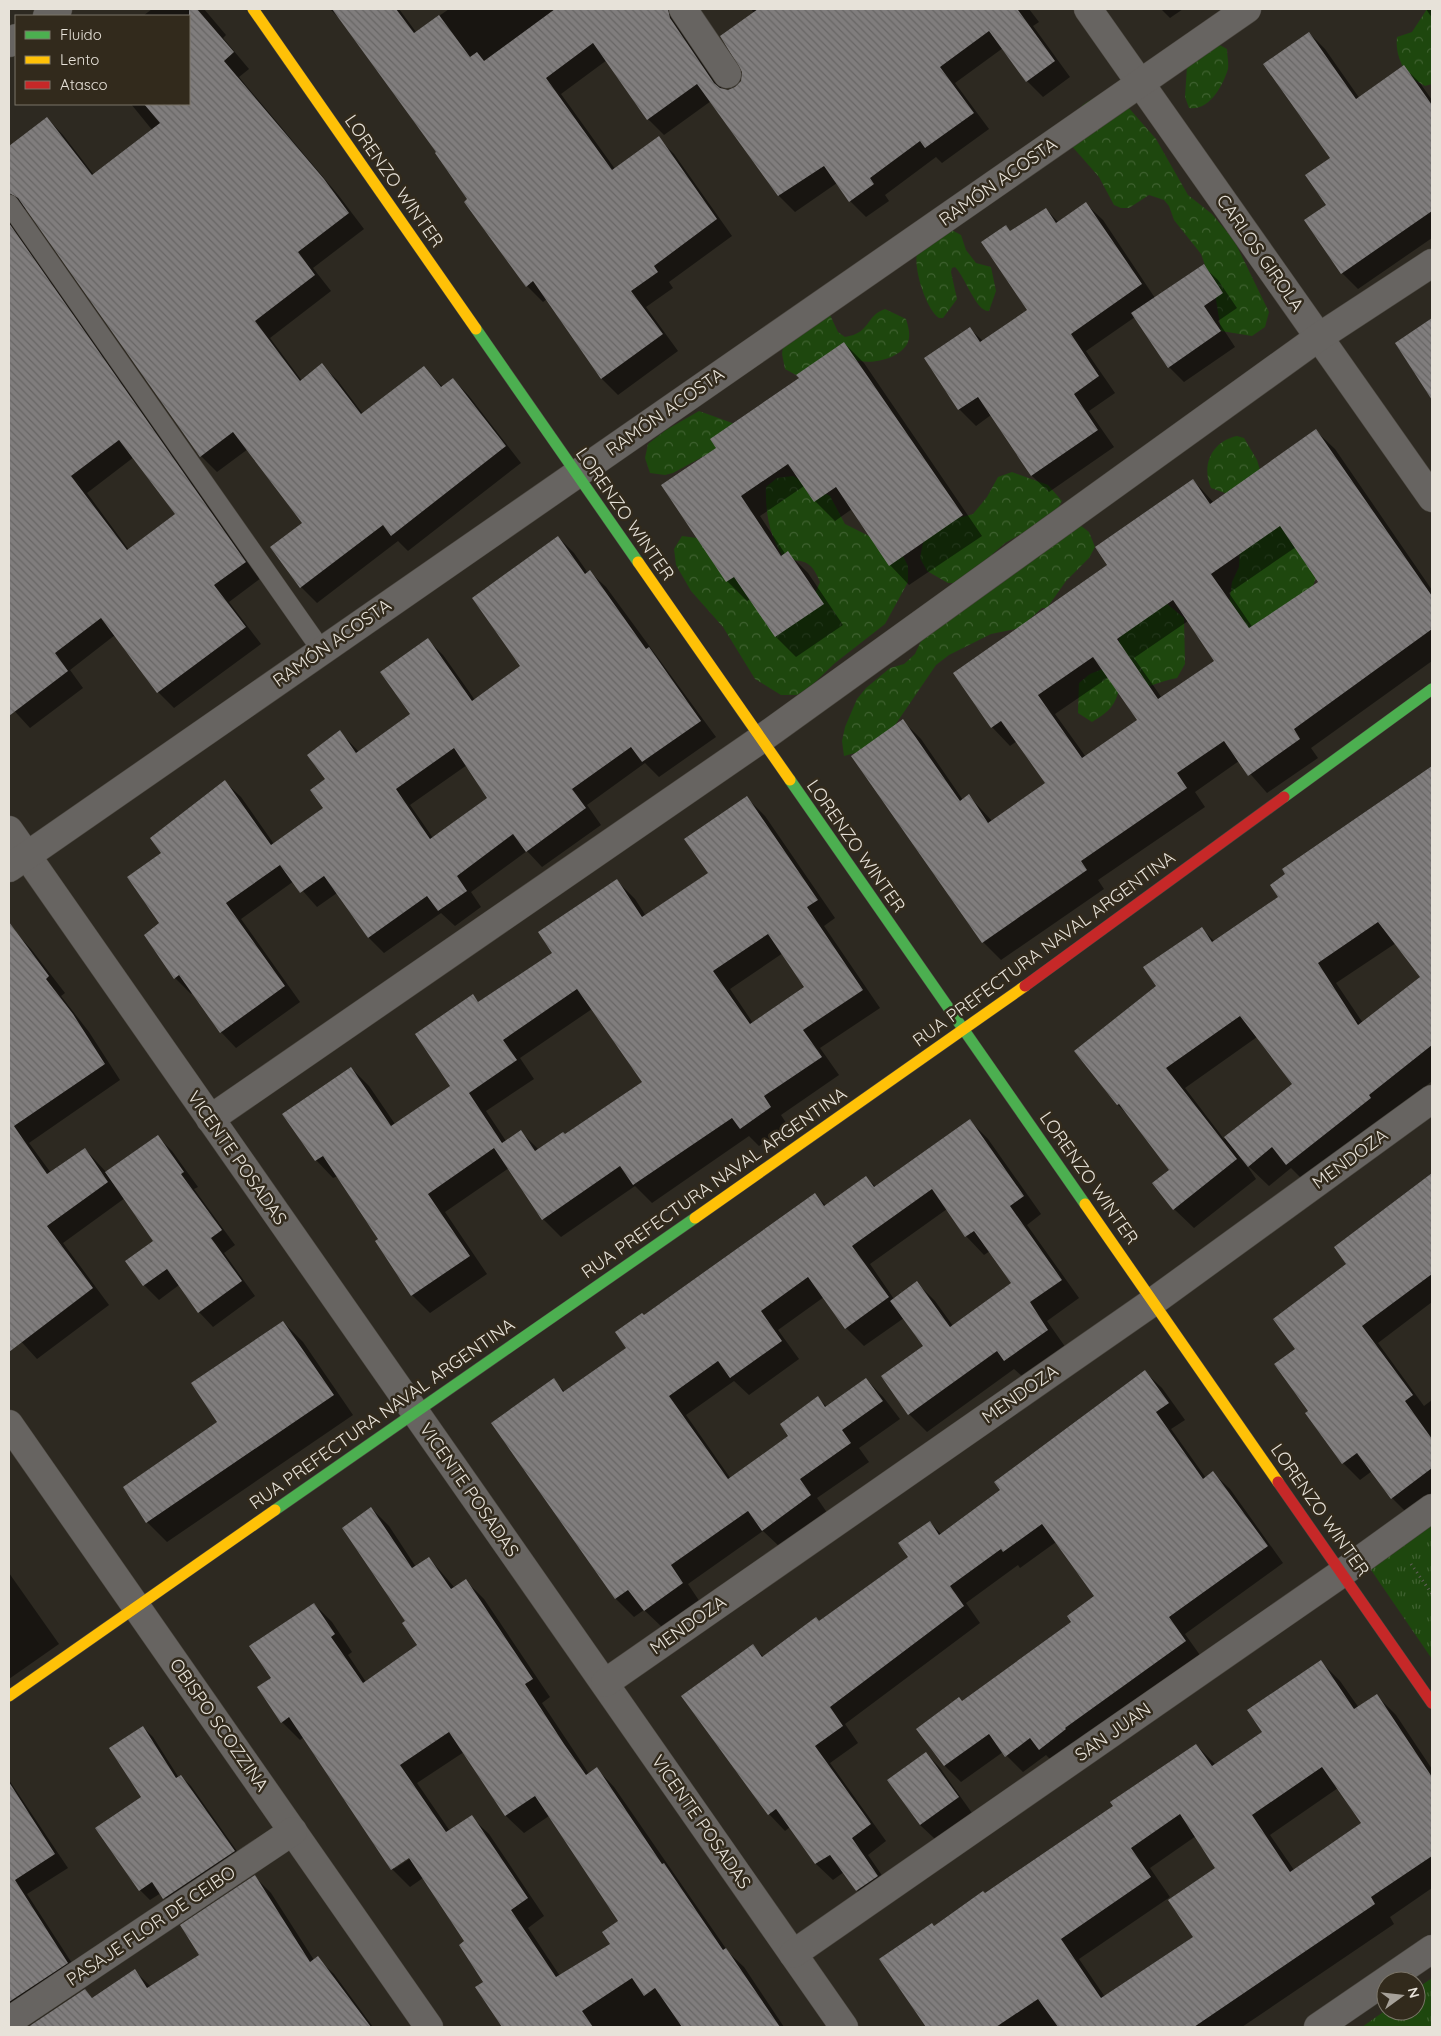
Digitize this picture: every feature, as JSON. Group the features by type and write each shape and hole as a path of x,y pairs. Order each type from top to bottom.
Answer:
{"street":[{"name":"LORENZO WINTER","path":"253,9 1432,1702"},
{"path":"682,9 727,74"},
{"name":"CARLOS GIROLA","path":"1088,9 1432,498"},
{"name":"RAMÓN ACOSTA","path":"18,862 1247,9"},
{"path":"210,1119 761,740 1319,337 1432,263"},
{"name":"RUA PREFECTURA NAVAL ARGENTINA","path":"9,1696 964,1030 1432,689"},
{"name":"VICENTE POSADAS","path":"9,830 18,862 210,1119 844,2027"},
{"name":"MENDOZA","path":"605,1683 1154,1301 1432,1099"},
{"name":"OBISPO SCOZZINA","path":"9,1424 429,2027"},
{"name":"SAN JUAN","path":"793,1954 1342,1573 1432,1508"},
{"name":"PASAJE FLOR DE CEIBO","path":"9,2021 292,1831"},
{"path":"1318,2027 1432,1949"}],"lane":[{"path":"9,204 322,651"}],"green space":[{"path":"1427,9 1432,9 1432,84 1425,86 1411,78 1404,69 1398,53 1397,37 1412,32"},
{"path":"1216,43 1227,49 1228,69 1226,75 1219,89 1209,101 1196,108 1189,108 1185,97 1187,66"},
{"path":"1113,90 1156,139 1188,195 1212,214 1234,240 1269,312 1265,327 1252,336 1221,331 1215,293 1201,254 1174,220 1169,206 1164,200 1149,195 1129,208 1121,208 1114,205 1099,177 1070,144 1073,121 1080,108 1093,99"},
{"path":"948,228 961,235 966,250 976,263 991,267 996,291 989,311 984,310 975,300 955,267 952,268 951,272 957,299 943,318 939,318 929,306 918,274 917,254 919,247 924,241"},
{"path":"824,302 838,332 845,337 859,332 874,316 885,309 906,319 909,339 905,348 894,356 880,361 839,360 796,375 785,369 782,354 784,339"},
{"path":"699,411 735,424 726,444 673,473 665,475 650,473 645,458 648,444 666,430"},
{"path":"1237,436 1244,438 1257,460 1264,483 1316,578 1313,586 1245,635 1229,604 1232,582 1239,567 1241,529 1225,493 1211,488 1207,471 1208,463 1215,449 1221,443"},
{"path":"1012,472 1048,485 1062,501 1058,508 1089,532 1095,547 1089,558 1066,581 1047,608 1042,608 1020,628 991,634 949,655 936,665 891,731 866,750 844,756 842,741 845,727 857,699 866,688 890,668 904,664 915,654 928,626 1044,521 1005,543 955,583 948,583 927,571 920,558 923,543 931,530 944,522 973,514 987,497 998,477"},
{"path":"793,476 830,496 845,524 901,552 908,566 908,582 885,624 835,663 811,686 797,695 781,695 755,679 723,627 691,591 676,565 674,549 682,536 697,538 814,596 820,582 808,564 786,560 772,535 766,507 766,487 777,478"},
{"path":"1160,598 1184,618 1185,664 1177,678 1134,691 1118,693 1114,703 1108,710 1092,722 1078,713 1079,683 1090,674 1105,668 1119,642 1124,612"},
{"path":"1432,1523 1432,1659 1369,1567"},
{"path":"1432,1978 1432,2027 1362,2027 1376,2017 1376,2021 1426,2021 1426,1982"}],"building":[{"path":"189,9 197,9 234,52 224,61 324,179 349,213 298,252 315,275 255,321 300,381 322,363 361,414 424,366 441,387 453,378 506,446 391,536 383,525 300,588 270,547 302,523 233,432 200,457 18,198 9,193 9,146 47,117 92,175 160,123 145,105 190,105"},
{"path":"332,9 396,9 414,33 439,15 470,57 477,52 484,61 555,9 668,9 670,18 714,83 720,88 728,90 735,87 741,81 742,72 720,36 758,9 1020,9 1018,10 1055,61 1026,82 989,31 940,67 974,113 925,148 920,141 870,178 874,184 849,202 824,166 778,196 697,84 647,120 593,43 546,78 612,170 659,136 717,219 654,266 658,272 631,291 663,334 601,379 533,281 526,287 464,202 467,199 436,152"},
{"path":"1309,32 1356,99 1404,65 1432,105 1432,211 1341,274 1304,220 1326,205 1305,175 1330,158 1263,64"},
{"path":"1086,202 1142,284 1071,334 1099,376 1074,394 1098,430 1031,476 978,397 958,410 924,358 970,327 980,342 1027,310 981,242 1006,225 1010,231 1046,208 1056,223"},
{"path":"9,223 246,562 214,585 246,627 157,693 101,618 55,653 68,671 9,716","holes":["119,440 175,514 127,550 71,476"]},
{"path":"1204,264 1223,293 1204,306 1221,331 1168,368 1131,313"},
{"path":"1432,318 1432,400 1395,343"},
{"path":"844,342 963,515 889,566 836,487 814,502 788,464 741,496 781,556 788,551 824,604 775,637 734,577 726,582 661,485 716,448 710,439 799,378 796,375"},
{"path":"1316,429 1432,596 1432,629 1294,729 1300,739 1248,776 1224,741 1177,773 1187,788 1081,861 1087,870 982,943 851,756 903,719 960,801 969,794 988,823 1045,783 1001,721 991,728 953,673 1107,565 1095,547 1193,479 1210,504","holes":["1280,526 1318,582 1249,628 1211,574","1173,600 1214,661 1158,699 1117,639","1093,657 1137,720 1082,758 1038,695"]},
{"path":"558,536 585,574 590,570 646,649 649,647 701,721 642,762 631,747 572,789 586,808 526,852 513,834 457,876 467,891 438,911 427,896 368,938 324,876 300,893 280,865 226,903 285,986 220,1033 179,975 174,979 144,935 159,923 127,877 161,853 150,838 225,780 271,845 323,808 310,790 325,779 307,755 340,730 356,753 410,714 380,672 428,638 472,701 520,666 472,598","holes":["454,748 487,798 430,839 396,789"]},
{"path":"1432,766 1432,1045 1369,1095 1371,1098 1286,1165 1272,1147 1248,1167 1224,1137 1292,1084 1240,1016 1166,1068 1237,1159 1173,1210 1152,1183 1169,1170 1119,1104 1117,1105 1074,1051 1156,986 1143,967 1202,927 1212,942 1278,897 1270,885 1285,874 1282,869","holes":["1378,922 1420,977 1358,1025 1318,963"]},
{"path":"747,796 818,900 807,907 863,990 803,1030 822,1057 764,1096 771,1107 740,1129 732,1118 633,1185 620,1166 542,1220 494,1148 428,1194 470,1256 411,1296 375,1241 378,1239 323,1156 315,1161 282,1114 351,1067 391,1126 450,1086 415,1034 473,994 478,1002 552,953 538,932 617,879 642,917 708,873 684,839","holes":["768,934 804,987 750,1024 713,971","577,989 642,1082 565,1134 563,1132 535,1151 521,1130 502,1143 469,1093 517,1060 503,1040"]},
{"path":"9,922 49,976 46,979 73,1014 105,1064 14,1126 47,1174 85,1148 108,1182 47,1226 93,1288 9,1352"},
{"path":"970,1119 1024,1196 1010,1206 1062,1280 1030,1302 1048,1330 1004,1361 997,1351 908,1415 881,1376 923,1346 890,1301 917,1281 950,1327 1011,1283 974,1231 965,1237 932,1189 852,1246 889,1297 845,1329 808,1277 761,1311 782,1341 730,1378 718,1361 669,1396 728,1479 788,1436 780,1424 818,1396 825,1407 866,1378 883,1401 842,1430 851,1443 800,1479 811,1495 762,1531 748,1511 671,1565 683,1583 644,1611 628,1590 615,1599 491,1423 554,1378 563,1392 626,1348 615,1332 642,1313 644,1315 815,1193 824,1206 866,1176 874,1187"},
{"path":"158,1135 184,1172 181,1174 222,1230 211,1238 242,1281 198,1313 167,1269 143,1286 125,1261 153,1241 105,1172"},
{"path":"1432,1173 1432,1274 1362,1326 1413,1395 1405,1401 1432,1439 1432,1468 1391,1499 1357,1453 1342,1464 1305,1413 1308,1411 1274,1364 1295,1349 1273,1319 1346,1264 1334,1247"},
{"path":"283,1321 334,1395 146,1523 123,1487 217,1422 191,1383"},
{"path":"1145,1370 1169,1403 1156,1412 1203,1479 1213,1471 1268,1546 1169,1617 1186,1641 1065,1728 1039,1750 1030,1738 1005,1757 989,1734 944,1766 916,1729 959,1697 962,1701 1071,1622 1067,1616 1094,1596 1042,1524 1003,1552 1001,1549 950,1586 964,1606 830,1707 843,1726 815,1746 871,1824 852,1838 878,1876 856,1891 830,1855 815,1864 776,1809 768,1815 681,1696 753,1644 762,1657 816,1617 819,1621 908,1557 898,1543 930,1521 939,1535 1000,1490 994,1482"},
{"path":"371,1507 412,1568 429,1557 451,1589 466,1579 533,1679 525,1684 564,1744 586,1775 597,1767 662,1864 664,1863 723,1950 726,1948 780,2027 682,2027 655,1988 644,1996 632,1978 582,2011 593,2027 502,2027 475,1987 483,1982 459,1945 464,1941 409,1858 391,1870 289,1717 281,1723 257,1687 271,1678 249,1646 314,1603 335,1634 331,1637 363,1683 417,1645 402,1623 405,1621 342,1528","holes":["449,1732 505,1816 535,1796 618,1921 602,1932 610,1944 556,1977 511,1910 528,1898 472,1815 446,1832 400,1765"]},
{"path":"1321,1660 1354,1709 1377,1694 1432,1777 1432,1856 1371,1897 1375,1904 1194,2027 1058,2027 1038,1999 996,2027 926,2027 879,1959 932,1923 934,1926 983,1891 985,1893 1113,1806 1110,1802 1196,1744 1212,1766 1262,1732 1247,1710","holes":["1322,1767 1361,1823 1290,1872 1252,1815","1180,1814 1215,1868 1168,1900 1193,1937 1101,1998 1061,1939 1151,1877 1131,1848"]},
{"path":"143,1726 176,1778 181,1775 235,1851 163,1899 152,1882 139,1891 95,1828 141,1797 109,1748"},
{"path":"926,1752 959,1797 920,1825 887,1780"},
{"path":"9,1782 55,1854 15,1880 68,1963 9,2002"},
{"path":"255,1875 310,1962 318,1956 371,2027 28,2027 85,1989 92,1998 135,1969 147,1988 199,1955 180,1925"}],"traffic: fast":[{"path":"476,329 638,562"},
{"path":"1284,797 1432,689"},
{"path":"790,780 1085,1204"},
{"path":"275,1510 695,1218"}],"traffic: slow":[{"path":"253,9 476,329"},
{"path":"638,562 790,780"},
{"path":"695,1218 1025,986"},
{"path":"1085,1204 1278,1482"},
{"path":"9,1696 275,1510"}],"traffic: jam":[{"path":"1025,986 1284,797"},
{"path":"1278,1482 1432,1703"}]}
